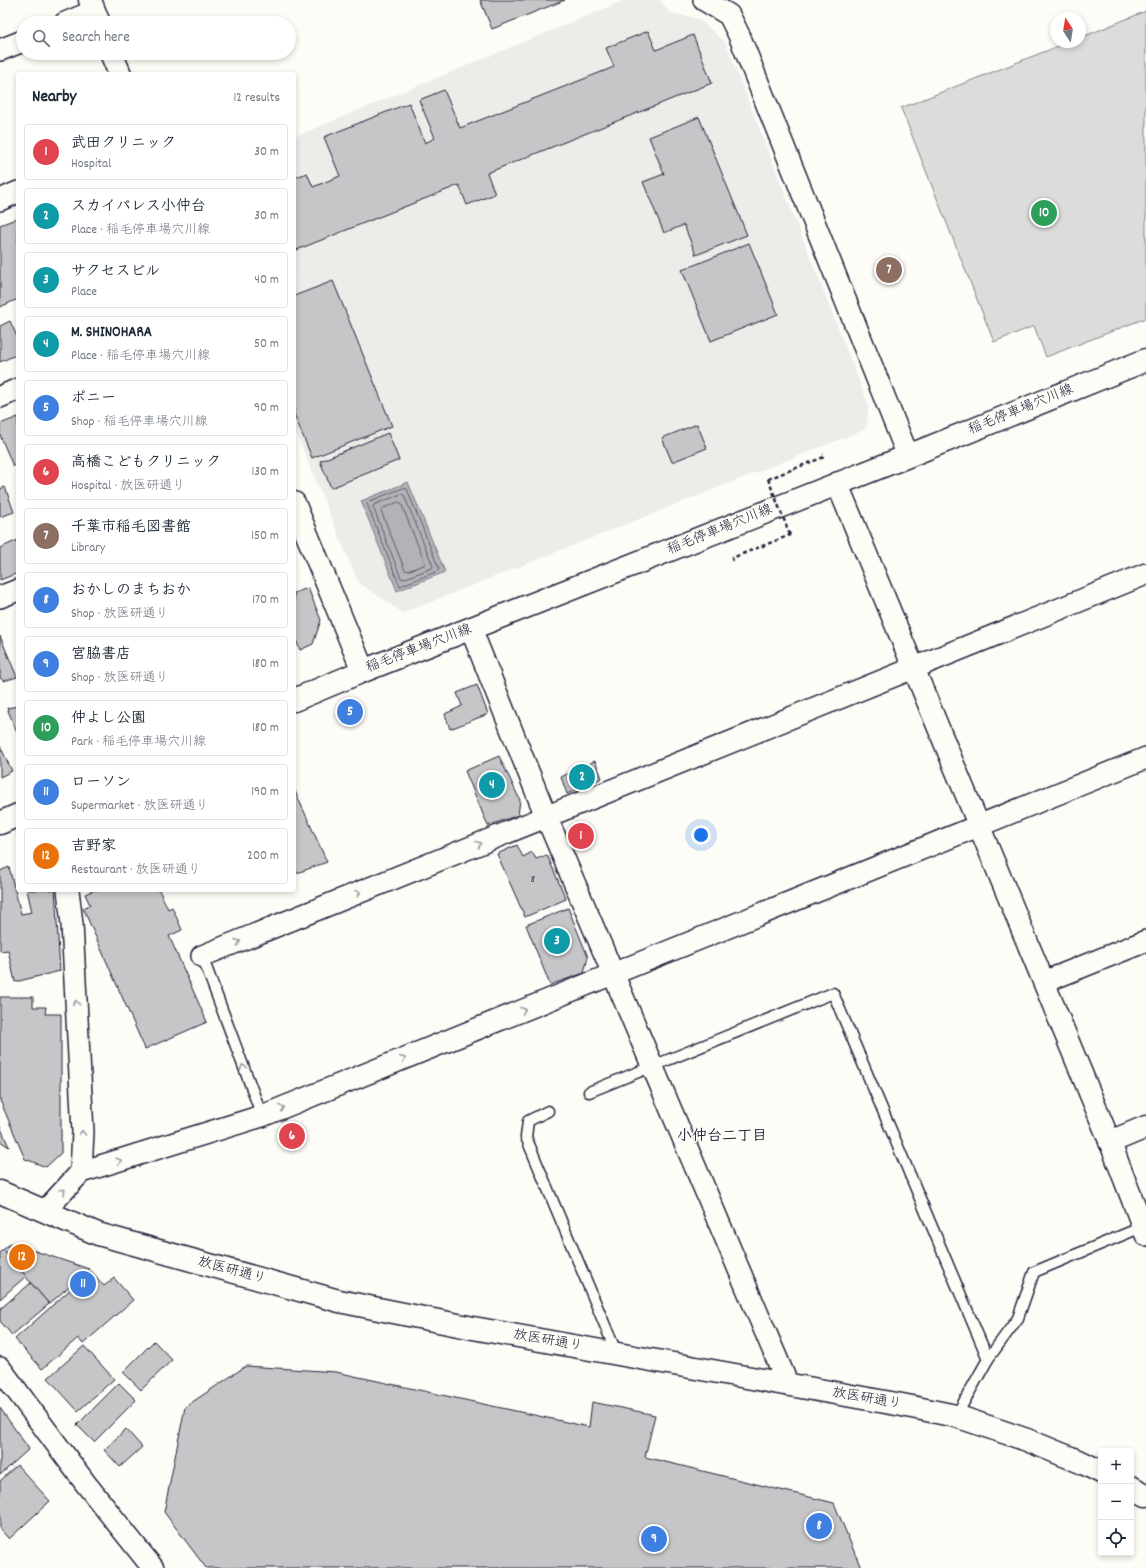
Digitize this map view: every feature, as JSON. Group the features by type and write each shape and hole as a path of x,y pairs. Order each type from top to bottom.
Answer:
{"street":[{"path":"704,0 729,15 739,35 908,456"},
{"path":"82,16 94,11"},
{"path":"0,50 16,44"},
{"path":"114,60 119,72"},
{"path":"0,200 16,193"},
{"name":"稲毛停車場穴川線","path":"296,699 363,671 908,456 1146,360"},
{"path":"0,397 16,390"},
{"path":"838,483 1110,1142 1144,1231"},
{"path":"296,508 363,671"},
{"path":"202,956 1146,574"},
{"path":"0,597 16,591"},
{"path":"471,629 546,816 788,1385"},
{"path":"45,1211 81,1172 262,1116 1146,758"},
{"path":"0,823 16,816"},
{"path":"68,892 72,924 82,1116 81,1172"},
{"path":"1044,982 1146,941"},
{"path":"1110,1142 1146,1127"},
{"name":"放医研通り","path":"0,1192 98,1234 339,1301 473,1328 956,1416 1027,1440 1083,1462 1098,1470"},
{"path":"0,1368 86,1484 153,1568"},
{"path":"1134,1489 1146,1495"}],"lane":[{"path":"202,956 262,1116"},
{"path":"589,1092 833,993 988,1359"},
{"path":"548,1111 528,1121 526,1137 617,1354"},
{"path":"956,1416 988,1359 1018,1318 1034,1272 1144,1231"}],"path":[{"path":"733,559 790,535 768,479 824,456"}],"shaded area":[{"path":"625,0 660,0 670,13 699,19 725,42 869,406 866,429 403,613 358,582 296,433 296,136"},
{"path":"1146,11 1146,318 1046,357 1034,326 994,342 901,108 1054,48 1086,48 1086,36"}],"water":[{"path":"408,482 445,572 397,591 361,501"}],"building":[{"path":"480,0 565,0 492,29"},
{"path":"648,31 656,50 693,35 712,83 487,173 495,194 467,205 459,185 296,250 296,177 307,173 313,187 340,176 324,137 409,103 425,143 435,138 419,100 444,90 460,128 614,67 606,48"},
{"path":"699,117 747,235 696,255 684,225 664,233 643,182 664,174 649,137"},
{"path":"16,219 16,300 0,307 0,225"},
{"path":"749,243 778,314 711,341 682,270"},
{"path":"333,281 392,426 312,458 296,419 296,295"},
{"path":"10,321 16,334 16,355 0,362 0,326"},
{"path":"16,418 16,465 13,466 0,435 0,424"},
{"path":"697,424 707,448 672,462 662,438"},
{"path":"388,433 399,460 331,488 320,461"},
{"path":"5,487 14,512 0,517 0,489"},
{"path":"16,541 16,574 0,580 0,548"},
{"path":"308,588 321,620 313,644 300,650 296,640 296,592"},
{"path":"0,636 16,677 4,681 0,678"},
{"path":"477,685 488,714 450,729 445,714 462,706 457,693"},
{"path":"16,706 16,730 7,708"},
{"path":"0,746 12,771 0,777"},
{"path":"499,756 520,800 518,815 488,826 465,771"},
{"path":"595,761 602,778 567,794 561,777"},
{"path":"296,793 327,862 297,873 296,871"},
{"path":"517,845 523,857 532,852 536,859 547,855 566,899 525,917 497,854"},
{"path":"9,867 21,914 32,912 27,892 55,892 60,971 15,982 8,950 0,951 0,871"},
{"path":"90,892 160,892 168,909 172,907 182,930 169,936 207,1022 145,1049 83,908 90,905 85,894"},
{"path":"568,908 588,957 584,973 550,985 526,925"},
{"path":"0,997 33,997 33,1007 46,1007 45,1014 61,1014 61,1153 46,1167 25,1159 0,1100"},
{"path":"0,1126 9,1147 0,1141"},
{"path":"11,1243 89,1269 49,1304 3,1250"},
{"path":"3,1250 26,1276 0,1299 0,1253"},
{"path":"91,1271 104,1286 114,1278 133,1300 83,1344 78,1338 42,1369 15,1339"},
{"path":"31,1283 49,1304 12,1335 0,1321 0,1309"},
{"path":"154,1341 172,1360 141,1390 123,1372"},
{"path":"84,1346 114,1379 78,1411 48,1378"},
{"path":"246,1366 336,1372 589,1427 592,1402 655,1415 645,1457 834,1503 861,1568 206,1568 164,1512 185,1407"},
{"path":"119,1383 136,1400 94,1442 77,1425"},
{"path":"0,1408 29,1449 0,1475"},
{"path":"126,1429 142,1447 120,1467 104,1450"},
{"path":"17,1465 50,1501 9,1539 0,1529 0,1481"}],"place":[{"name":"仲よし公園","path":"1044,213"},
{"name":"千葉市稲毛図書館","path":"889,270"},
{"name":"ポニー","path":"350,712"},
{"name":"スカイパレス小仲台","path":"582,777"},
{"name":"M. SHINOHARA","path":"492,785"},
{"name":"武田クリニック","path":"581,836"},
{"name":"サクセスビル","path":"557,941"},
{"name":"高橋こどもクリニック","path":"292,1136"},
{"name":"吉野家","path":"22,1257"},
{"name":"ローソン","path":"83,1284"},
{"name":"おかしのまちおか","path":"819,1526"},
{"name":"宮脇書店","path":"654,1539"}],"district":[{"name":"小仲台二丁目","path":"722,1137"}]}
